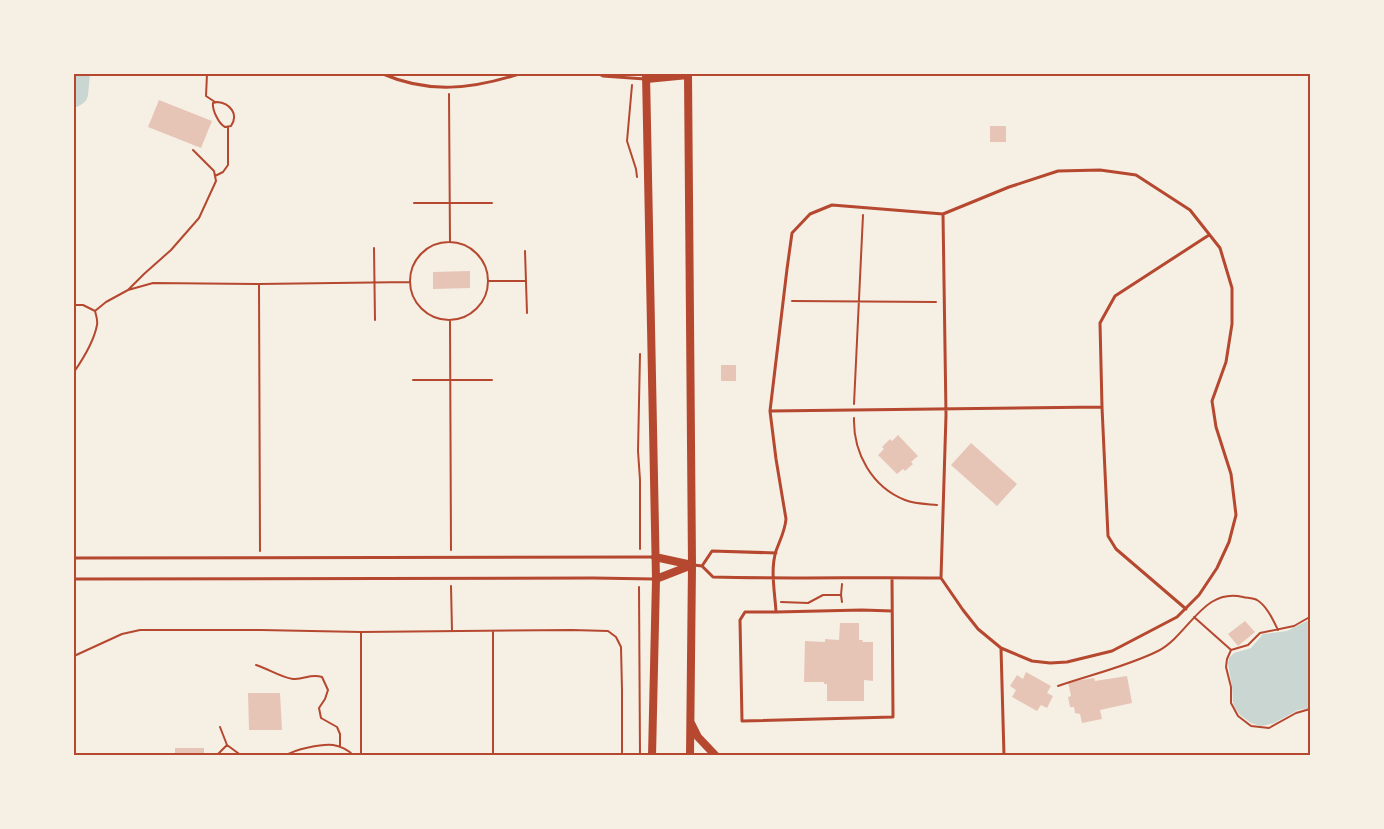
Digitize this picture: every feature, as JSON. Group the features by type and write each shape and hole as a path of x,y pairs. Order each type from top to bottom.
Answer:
{"main road":[{"path":"652,756 656,579 646,76 688,74 692,566 690,756"},
{"path":"655,557 692,566"},
{"path":"656,579 692,566"},
{"path":"690,721 698,737 716,756"}],"lane":[{"path":"382,74 398,81 449,88 493,82 519,74"},
{"path":"599,74 633,79 646,76"},
{"path":"776,612 774,577 776,553 786,519 770,411 792,233 810,214 832,205 943,214 1009,187 1058,171 1100,170 1136,175 1190,210 1220,248 1232,288 1232,324 1226,362 1212,401 1216,427 1232,474 1236,515 1229,542 1217,568 1199,595 1177,617 1112,651 1067,662 1032,661 1001,648 978,629 941,578 946,408 943,214"},
{"path":"1185,609 1116,549 1108,536 1100,322 1115,296 1209,235"},
{"path":"770,411 1102,406"},
{"path":"702,566 712,551 776,553"},
{"path":"74,558 655,557"},
{"path":"692,566 702,566 713,577 941,578"},
{"path":"892,578 892,612 892,717 742,722 740,620 745,612 892,612"},
{"path":"74,579 656,579"},
{"path":"1001,648 1004,756"}],"path":[{"path":"207,74 206,96 215,102 226,104 232,109 235,117 228,128 228,165 223,172 215,176"},
{"path":"633,79 627,141 636,169 637,181"},
{"path":"449,88 450,242"},
{"path":"215,102 212,106 213,110 218,115 222,126 228,128"},
{"path":"128,290 171,250 199,218 216,182 214,171 193,150"},
{"path":"414,203 492,203"},
{"path":"863,208 854,410 856,446 864,464 875,479 892,493 906,500 943,506"},
{"path":"450,242 459,243 475,252 486,267 488,281 487,294 477,309 470,315 450,320 436,318 422,309 412,295 410,282 412,270 420,256 433,246 450,242"},
{"path":"374,248 375,320"},
{"path":"525,251 527,313"},
{"path":"488,281 526,280"},
{"path":"95,311 128,290 153,283 410,282"},
{"path":"258,284 260,558"},
{"path":"783,301 944,302"},
{"path":"74,305 83,305 95,311 98,323 81,363 74,372"},
{"path":"450,320 451,558"},
{"path":"640,348 638,451 640,557"},
{"path":"413,380 492,380"},
{"path":"842,577 843,611"},
{"path":"452,578 452,631"},
{"path":"639,578 640,756"},
{"path":"776,603 808,603 823,595 841,595"},
{"path":"1058,686 1160,650 1175,640 1210,602 1220,597 1237,595 1257,600 1269,612 1278,630"},
{"path":"1185,609 1231,650"},
{"path":"1311,618 1294,626 1260,633 1248,645 1231,650 1226,667 1232,703 1238,716 1251,726 1269,728 1296,713 1311,710"},
{"path":"74,656 122,633 140,630 608,631 616,637 621,647 622,756"},
{"path":"493,631 493,756"},
{"path":"361,632 361,756"},
{"path":"256,665 295,679 314,674 322,677 328,690 319,708 321,718 337,727 340,734 340,747"},
{"path":"220,727 226,745 242,756"},
{"path":"216,756 226,745"},
{"path":"285,756 302,748 333,745 353,753 354,756"},
{"path":"257,756 261,754 264,756"}],"shaded area":[{"path":"1310,620 1310,708 1298,710 1267,725 1251,723 1235,708 1229,658 1234,653 1251,648 1263,634 1287,631"}],"building":[{"path":"159,100 212,121 201,148 148,127"},
{"path":"990,126 1006,126 1006,142 990,142"},
{"path":"470,271 470,288 433,289 433,272"},
{"path":"721,365 736,365 736,381 721,381"},
{"path":"898,435 918,456 905,471 903,469 897,474 878,455 890,439 892,441"},
{"path":"971,443 1017,484 997,506 951,465"},
{"path":"1245,621 1255,632 1238,646 1228,634"},
{"path":"840,623 859,623 859,640 873,642 873,681 864,680 864,701 827,701 827,684 804,682 805,641 839,640"},
{"path":"1026,672 1051,686 1047,693 1053,696 1047,708 1041,705 1037,711 1012,697 1016,690 1010,686 1017,675 1023,679"},
{"path":"1127,676 1132,703 1100,710 1102,719 1082,723 1080,714 1075,713 1074,707 1070,707 1068,697 1071,696 1068,682"},
{"path":"248,693 280,693 282,730 249,730"},
{"path":"175,748 204,748 204,756 175,756"}],"waterway":[{"path":"74,96 77,94 79,74"}]}
